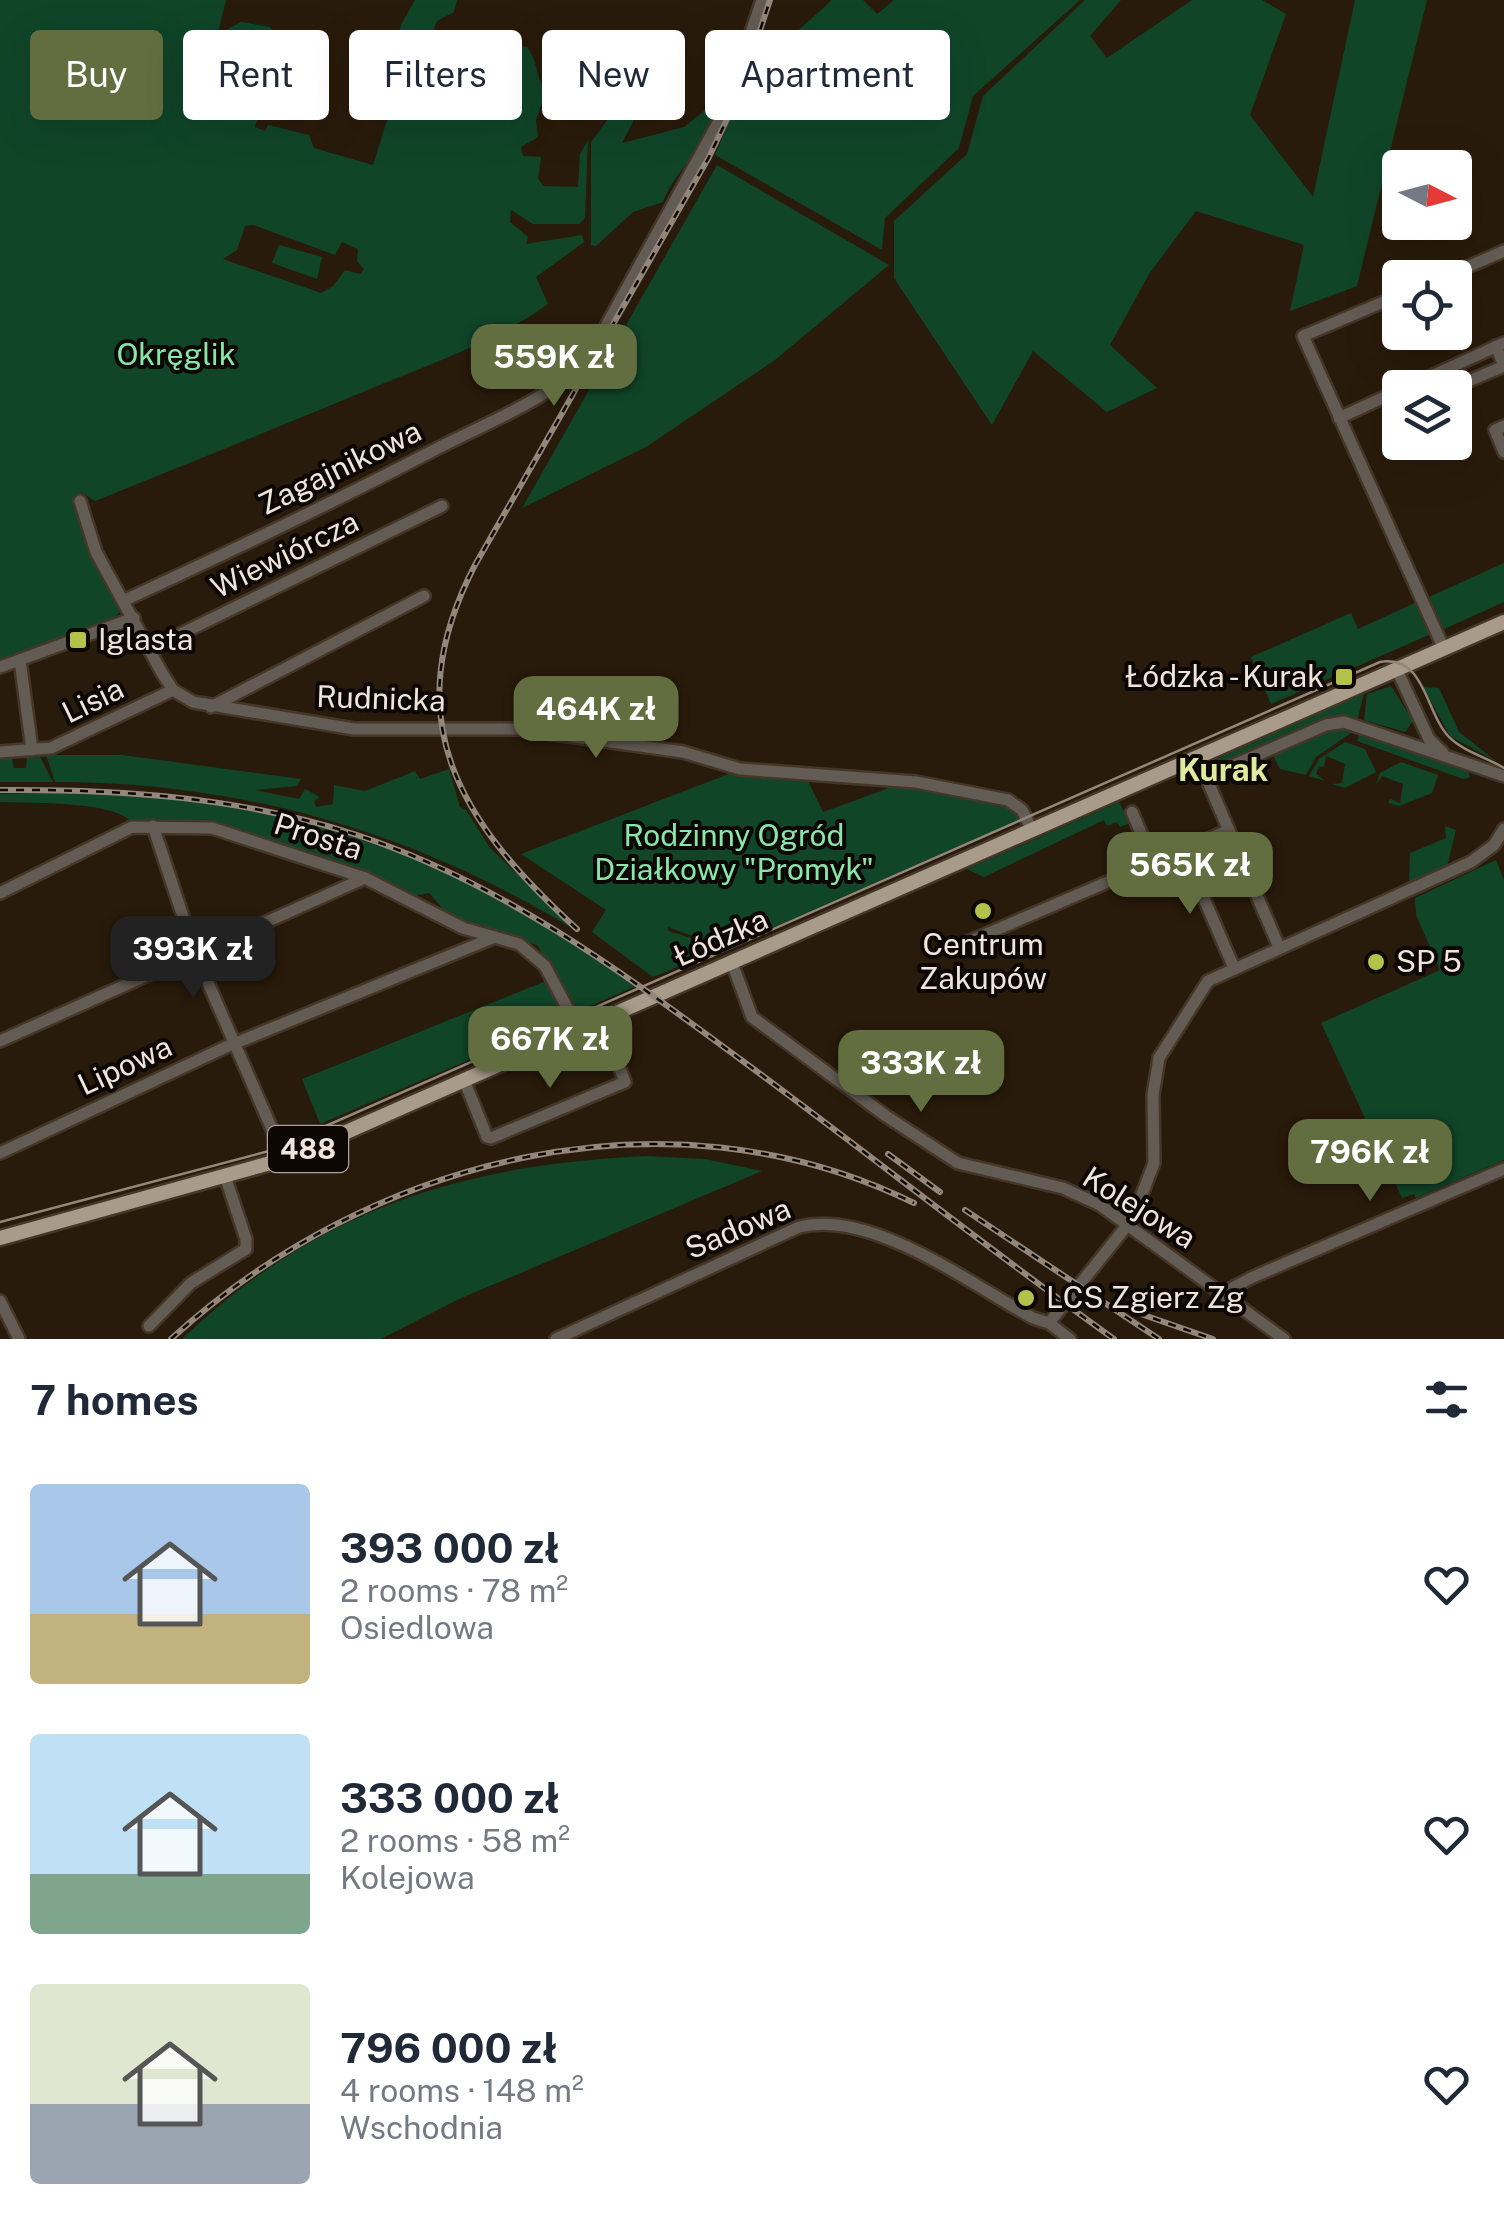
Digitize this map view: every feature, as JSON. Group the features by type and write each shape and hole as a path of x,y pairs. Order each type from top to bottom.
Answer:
{"main road":[{"name":"Łódzka","path":"0,1238 285,1159 1504,622"}],"street":[{"name":"Zagajnikowa","path":"125,600 372,482 508,412 572,373 600,338 720,121 762,0"},
{"path":"1472,265 1504,251"},
{"path":"1382,303 1303,336 1444,649"},
{"path":"1453,370 1500,344 1504,366 1472,380"},
{"path":"1340,418 1382,398"},
{"path":"1504,426 1495,430 1504,452"},
{"path":"80,501 96,552 173,690"},
{"name":"Wiewiórcza","path":"150,650 442,506"},
{"path":"211,707 424,596"},
{"path":"0,667 134,618"},
{"name":"Lisia","path":"20,660 32,750"},
{"path":"1398,670 1432,745 1450,757"},
{"name":"Rudnicka","path":"173,690 211,707 354,728 519,729 683,752 740,768 916,782 1008,800 1022,810 1032,830"},
{"name":"Lisia","path":"0,752 68,742 173,690"},
{"path":"1206,777 1332,724 1354,723 1504,776"},
{"path":"1396,738 1426,732"},
{"path":"1177,767 1198,770 1206,777 1279,947"},
{"path":"1132,812 1153,861"},
{"path":"152,826 195,953 285,1159"},
{"name":"Prosta","path":"0,893 132,827 212,828 365,878 463,928 519,944 541,960 579,1030"},
{"path":"1049,1322 1128,1224 1154,1163 1154,1095 1159,1058 1208,981 1471,862 1494,845 1504,828"},
{"path":"961,950 964,944 1229,830"},
{"path":"1183,850 1234,968"},
{"path":"0,1041 365,878"},
{"name":"Lipowa","path":"0,1154 235,1044 495,937"},
{"name":"Kolejowa","path":"732,963 752,1016 945,1156 1074,1192 1128,1224 1284,1339"},
{"path":"464,1080 487,1138 625,1082 602,1020"},
{"path":"1226,1296 1253,1278 1504,1169"},
{"path":"150,1326 192,1283 246,1250 226,1178"},
{"name":"Sadowa","path":"556,1339 800,1228 824,1223 872,1232 1032,1318 1049,1322 1070,1339"},
{"path":"0,1301 19,1339"}],"green space":[{"name":"Okręglik","path":"0,0 226,0 219,30 183,30 183,120 257,120 255,127 265,131 268,125 309,135 314,148 373,165 387,120 522,120 522,46 527,47 542,85 542,103 536,120 538,137 521,147 523,156 541,157 538,178 543,186 578,187 580,154 588,140 585,218 579,224 533,224 511,210 510,222 528,237 526,244 582,235 584,242 536,277 548,304 462,351 95,501 81,492 75,502 121,611 107,625 0,663","holes":["253,225 335,255 342,242 358,249 357,261 364,269 360,274 345,270 333,286 321,293 223,259 237,250 245,226"]},
{"name":"Okręglik","path":"415,0 457,0 454,12 437,21 434,30 400,30"},
{"path":"832,0 863,0 877,14 894,0 1080,0 973,96 959,148 885,218 882,250 715,155 730,120 950,120 950,30 799,30"},
{"path":"1085,0 1121,0 1090,36 1107,58 1192,0 1262,0 1286,14 1250,115 1313,197 1355,0 1427,0 1390,150 1382,150 1382,184 1357,286 1290,311 1304,245 1196,211 1149,274 1110,345 1157,388 1107,412 1033,351 992,425 894,278 894,221 967,154 983,96"},
{"name":"Okręglik","path":"241,22 272,30 226,30"},
{"path":"705,110 705,120 716,120 663,202 633,212 596,246 591,245 591,142 607,120 634,120 622,143 684,127"},
{"path":"717,165 889,265 775,360 646,447 522,508"},
{"path":"279,245 322,257 317,279 272,263"},
{"path":"1504,563 1504,602 1444,629 1429,597"},
{"path":"1417,602 1431,634 1271,704 1251,657 1351,613 1358,629"},
{"path":"1391,686 1413,721 1405,732 1364,720 1367,694"},
{"path":"1423,687 1439,688 1459,732 1497,762 1450,736"},
{"path":"1364,693 1358,718 1340,718 1214,768 1201,766"},
{"path":"1339,728 1354,731 1316,757 1306,775 1280,769 1272,753"},
{"path":"1361,730 1466,768 1470,777 1463,779 1357,741"},
{"path":"1345,742 1365,749 1376,772 1345,788 1332,784 1342,783 1345,764 1326,756 1324,767 1319,766 1316,774 1325,781 1309,776 1319,759"},
{"path":"38,753 53,782 0,782 0,756 11,754 14,768 26,768 27,754"},
{"path":"46,755 122,755 301,779 297,786 255,790 299,799 305,789 320,797 314,801 316,807 333,804 334,785 365,791 415,771 420,779 449,769 460,807 466,810 490,848 575,930 453,866 389,840 325,819 193,791 55,782"},
{"path":"1401,762 1438,775 1432,793 1399,806 1388,803 1390,799 1400,803 1403,784 1382,776 1376,785 1380,773"},
{"name":"Rodzinny Ogród Działkowy \"Promyk\"","path":"731,773 807,779 823,812 900,784 983,803 1007,802 1023,818 726,948 668,927 668,931 711,944 717,951 653,977 592,932 606,910 521,854"},
{"path":"86,792 151,796 278,817 401,854 518,909 634,987 576,1012 537,945 453,920 429,893 408,897 208,824 131,821 88,806 0,802 0,794"},
{"path":"1119,802 1130,823 1107,826 1104,820 984,877 967,869"},
{"path":"1445,826 1456,830 1447,866 1409,882 1410,853 1446,838"},
{"path":"1496,860 1504,880 1504,1160 1416,1198 1414,1194 1402,1198 1321,1023 1440,970 1416,915 1415,898"},
{"path":"546,981 569,1017 320,1124 302,1079"},
{"path":"646,1156 705,1159 762,1171 459,1299 381,1339 182,1339 234,1294 286,1257 340,1226 396,1202 514,1170"}],"tram line":[{"path":"0,1222 269,1151 1380,662 1406,667 1422,687 1449,737 1504,768"}],"railway":[{"path":"577,929 501,849 472,808 452,766 441,721 440,673 451,621 475,565 709,157 739,94 770,0"},
{"path":"0,790 136,794 269,812 357,835 461,878 558,932 650,993 1114,1339"},
{"path":"171,1339 249,1276 335,1225 427,1185 523,1158 621,1145 721,1147 819,1166 914,1203"},
{"path":"888,1154 940,1192"},
{"path":"965,1210 1159,1339"},
{"path":"1138,1313 1213,1339"}],"place":[{"name":"Iglasta","path":"78,640"},
{"name":"Łódzka - Kurak","path":"1344,677"},
{"name":"Centrum Zakupów","path":"983,911"},
{"name":"SP 5","path":"1376,962"},
{"name":"LCS Zgierz Zg","path":"1026,1298"}],"district":[{"name":"Kurak","path":"1223,770"}]}
